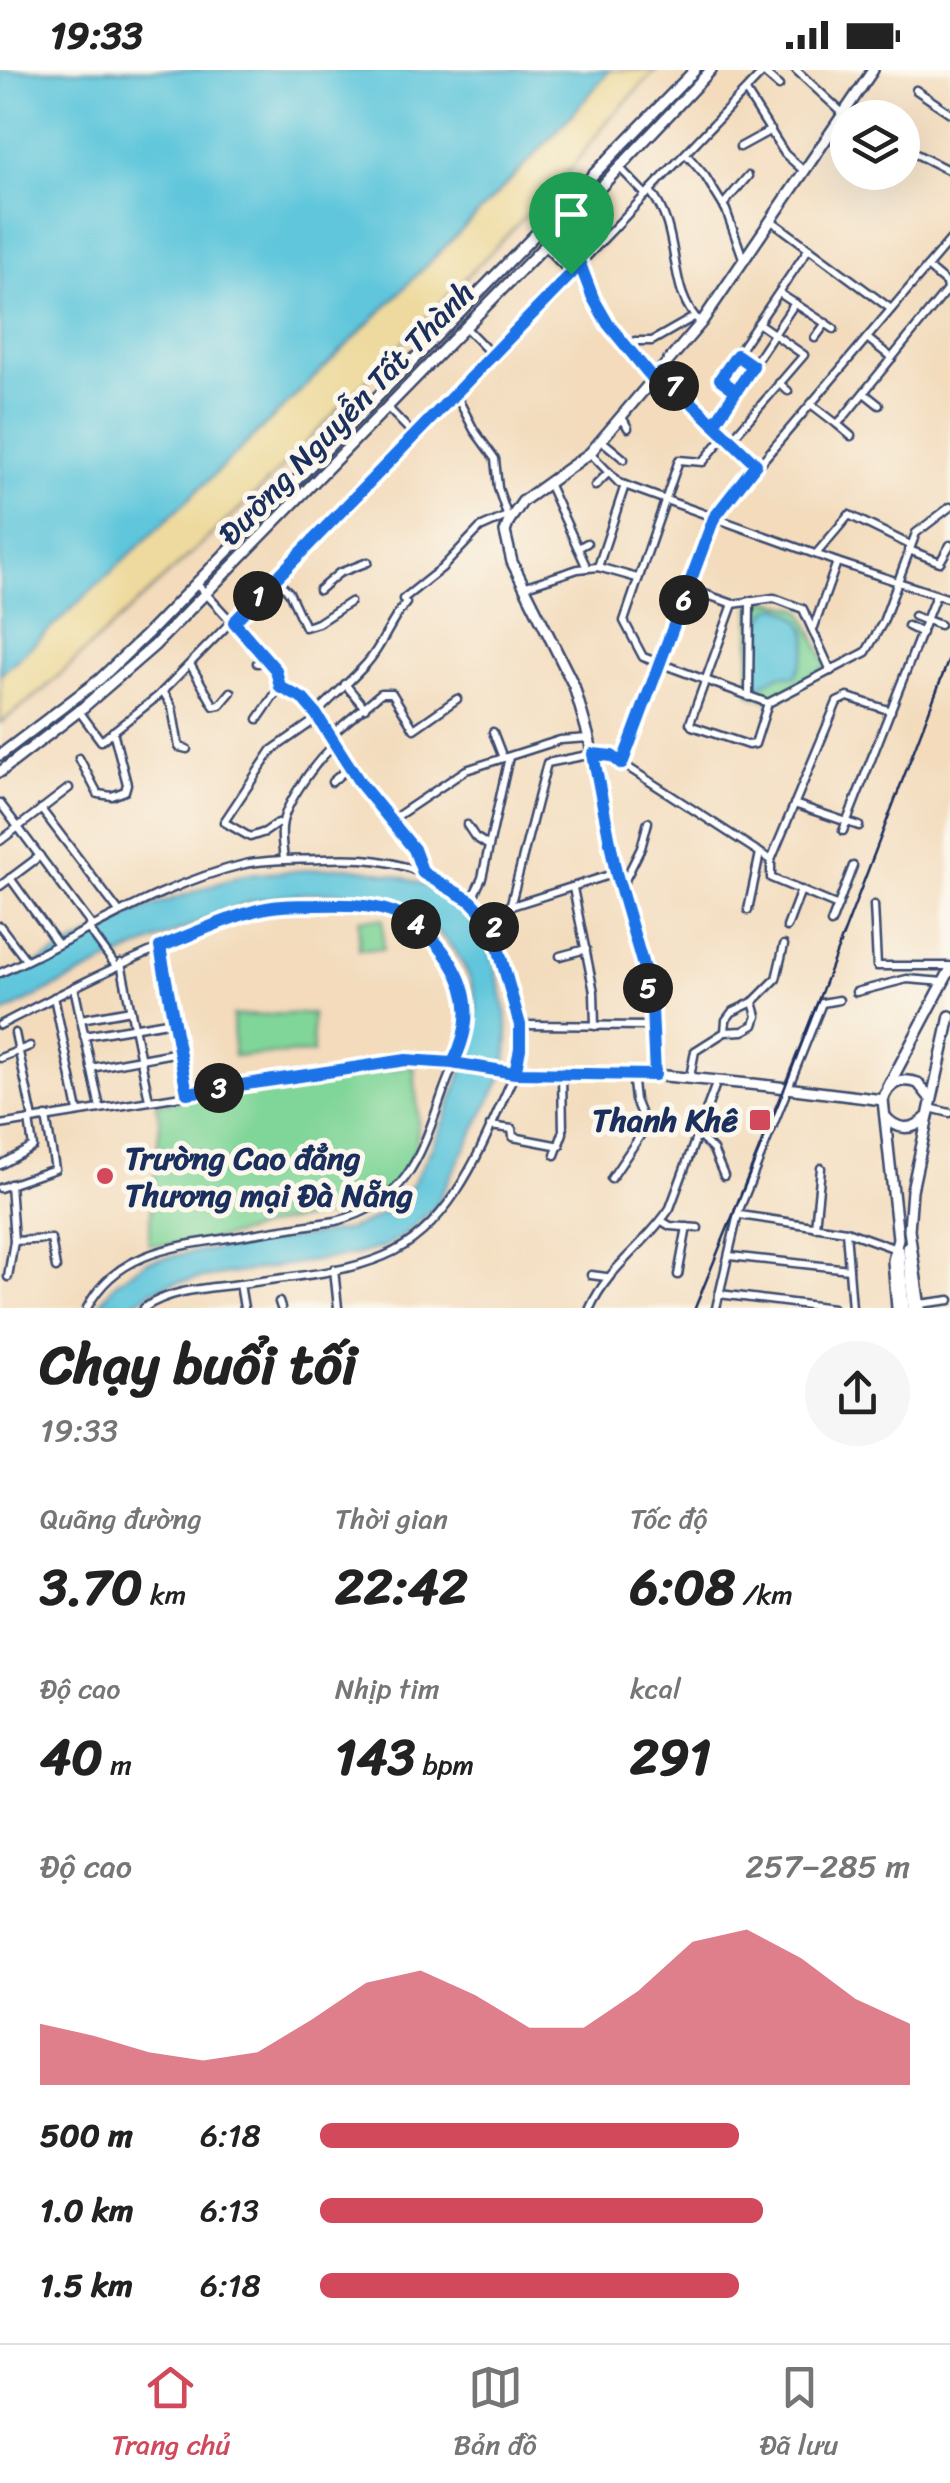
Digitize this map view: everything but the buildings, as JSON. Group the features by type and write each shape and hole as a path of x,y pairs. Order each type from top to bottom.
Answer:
{"main road":[{"name":"Đường Nguyễn Tất Thành","path":"0,755 100,679 197,584 694,70"},
{"name":"Đường Nguyễn Tất Thành","path":"0,772 79,712 154,646 574,216 711,70"},
{"path":"856,100 871,74"},
{"path":"830,138 745,262 697,320 658,377 590,453 523,501 508,519 505,539 523,587 574,686 589,738 616,873 644,969 655,1075 883,1100"},
{"path":"563,206 574,216"},
{"path":"428,345 438,355"},
{"path":"322,454 332,464"},
{"path":"899,1307 900,1252 883,1100 950,968"},
{"path":"917,1307 909,1230 912,1190 950,1016"},
{"path":"911,1080 924,1087 930,1107 919,1125 904,1128 890,1122 883,1100 896,1082 911,1080"},
{"path":"909,1230 900,1252 917,1307"}],"street":[{"path":"796,70 830,101"},
{"path":"857,70 871,74"},
{"path":"79,712 101,740 163,691 492,356 764,71 779,86"},
{"path":"916,90 950,113"},
{"path":"746,92 786,154 805,172"},
{"path":"740,147 771,130"},
{"path":"686,154 706,176 723,206 745,262"},
{"path":"920,156 950,172"},
{"path":"620,168 648,192 669,225 679,288 697,320 652,341 635,341 634,355"},
{"path":"723,206 748,176"},
{"path":"772,221 891,309"},
{"path":"622,764 714,518 950,240"},
{"path":"544,246 571,274"},
{"path":"736,391 720,379 809,248"},
{"path":"730,253 738,249"},
{"path":"580,264 593,298 634,355 756,464"},
{"path":"837,424 948,287 927,266"},
{"path":"779,293 834,328"},
{"path":"714,424 795,303"},
{"path":"758,323 804,355 702,462 679,460 624,617 639,655 768,703"},
{"path":"815,338 826,323"},
{"path":"465,327 492,356"},
{"path":"867,338 892,358"},
{"path":"737,355 753,366"},
{"path":"778,383 788,391"},
{"path":"282,824 250,837 224,822 282,740 317,716 368,661 392,627 404,601 480,528 508,519 498,488 495,459 454,393"},
{"path":"864,393 878,404"},
{"path":"811,404 851,436"},
{"path":"387,407 414,435"},
{"path":"622,417 628,428"},
{"path":"602,440 624,459"},
{"path":"590,453 624,485 950,599"},
{"path":"595,486 608,472"},
{"path":"548,483 587,568"},
{"path":"598,567 624,485"},
{"path":"733,604 692,726 741,744 754,744 768,703 866,652 909,547 922,526 950,507"},
{"path":"816,554 849,515 940,562 950,545"},
{"path":"578,548 586,543"},
{"path":"320,590 339,573 368,562"},
{"path":"814,629 838,562"},
{"path":"523,587 598,567 637,578"},
{"path":"275,579 289,592 302,624 308,628 350,602"},
{"path":"197,584 276,670 280,687 258,719"},
{"path":"688,588 733,604 774,598 820,614"},
{"path":"843,831 937,595"},
{"path":"749,696 750,601"},
{"path":"803,609 831,671"},
{"path":"914,616 940,625"},
{"path":"908,626 922,632"},
{"path":"257,663 268,661"},
{"path":"190,664 214,706 220,705 231,692"},
{"path":"345,684 365,708"},
{"path":"280,687 303,699 317,716 372,798 414,849 423,873"},
{"path":"163,691 172,707 180,747 187,749"},
{"path":"330,736 381,693 388,691 414,729 457,699"},
{"path":"838,906 771,878 772,860 840,699 856,698 891,712"},
{"path":"79,758 98,794 112,796 125,791 113,731"},
{"path":"471,901 490,846 506,758 493,732"},
{"path":"390,821 455,775 560,740 589,738"},
{"path":"284,860 282,824 318,758 336,745"},
{"path":"510,907 548,762 593,754 612,756 772,860"},
{"path":"332,782 350,766"},
{"path":"350,784 358,778"},
{"path":"0,841 69,788"},
{"path":"364,804 372,798"},
{"path":"0,803 117,964 131,1010 149,1100"},
{"path":"794,804 860,826"},
{"path":"42,809 119,912"},
{"path":"622,886 641,848 648,822"},
{"path":"466,825 475,838 490,846"},
{"path":"748,910 760,852"},
{"path":"0,886 40,856"},
{"path":"0,973 119,912 232,868 284,860 367,858 423,873 486,914 500,945 520,1025 515,1073 450,1200 430,1225 411,1242 383,1257 334,1269 176,1294 144,1308"},
{"path":"832,923 854,866"},
{"path":"486,914 616,873"},
{"path":"10,878 57,944"},
{"path":"573,888 594,992 596,1026"},
{"path":"787,927 800,890"},
{"path":"0,1025 117,964 258,909 349,904 393,912 424,930 457,974 467,1001 468,1019 457,1064 418,1159 398,1189 383,1202 336,1221 151,1252 100,1284 86,1308"},
{"path":"874,905 877,966 950,968"},
{"path":"0,926 26,960"},
{"path":"725,1032 727,1017 753,1002 776,979 784,945"},
{"path":"160,947 187,1093"},
{"path":"560,956 586,949"},
{"path":"856,992 907,978 944,982"},
{"path":"74,987 100,1108"},
{"path":"54,997 78,1112"},
{"path":"716,1308 739,1210 822,1003 839,1000"},
{"path":"690,1077 696,1051 725,1032 743,1031 754,1025 757,1016 753,1002"},
{"path":"81,1019 131,1010"},
{"path":"84,1036 173,1021"},
{"path":"520,1025 652,1026"},
{"path":"0,1165 32,1147 15,1033"},
{"path":"0,1058 30,1046"},
{"path":"91,1068 179,1052"},
{"path":"0,1125 390,1062 457,1064 515,1073 655,1075"},
{"path":"555,1155 563,1132 562,1073"},
{"path":"611,1179 646,1128 632,1074"},
{"path":"590,1308 606,1277 662,1221 677,1194 718,1080"},
{"path":"930,1107 950,1113"},
{"path":"0,1188 55,1169 46,1117"},
{"path":"490,1126 512,1129 513,1136 560,1146"},
{"path":"698,1135 713,1150 724,1176"},
{"path":"815,1226 821,1168"},
{"path":"8,1277 14,1242 10,1184"},
{"path":"740,1215 846,1231 900,1252"},
{"path":"662,1221 670,1226 698,1228"},
{"path":"678,1275 687,1227"},
{"path":"846,1231 852,1308"},
{"path":"14,1242 52,1239 56,1268"},
{"path":"730,1256 849,1269"},
{"path":"334,1269 338,1308"},
{"path":"591,1275 606,1277"},
{"path":"240,1284 244,1308"},
{"path":"719,1294 834,1308"},
{"path":"917,1307 950,1300"}],"green space":[{"path":"770,601 803,612 827,666 768,701 749,694 751,605"},
{"path":"359,919 383,919 383,949 359,950"},
{"path":"312,1013 313,1053 234,1056 233,1016"},
{"path":"414,1066 416,1144 400,1177 371,1202 339,1214 278,1223 214,1240 148,1244 160,1123 156,1104"}],"sand":[{"path":"610,70 656,70 604,125 570,170 257,493 41,692 0,723 0,675 206,483 356,336 511,180"}],"water":[{"path":"0,70 610,70 511,180 356,336 206,483 0,675"},
{"path":"779,607 804,627 805,654 795,676 779,675 758,687 753,683 755,633 769,609"},
{"path":"346,867 415,882 462,907 484,935 500,985 508,1031 502,1077 434,1208 403,1236 383,1247 171,1283 128,1308 97,1308 115,1284 146,1262 347,1230 375,1218 400,1200 424,1163 461,1076 475,1022 472,985 452,948 420,917 383,898 335,893 277,897 234,907 0,1015 0,982 141,910 243,875"}],"railway":[{"path":"695,1308 785,1087 950,656"}],"place":[{"name":"Thanh Khê","path":"760,1120"},
{"name":"Trường Cao đẳng Thương mại Đà Nẵng","path":"105,1176"}],"route":[{"path":"571,274 234,622 276,670 280,687 303,699 318,718 360,783 414,849 423,873 471,901 491,922 520,1025 515,1073 406,1060 187,1093 160,947 258,909 286,906 367,905 404,916 424,930 448,958 467,1001 466,1030 453,1063 515,1073 655,1075 652,1009 616,873 593,754 612,756 622,764 714,518 756,464 714,424 736,391 720,379 737,355 753,366 714,424 661,373 654,380 608,324 580,264 571,274"}]}
